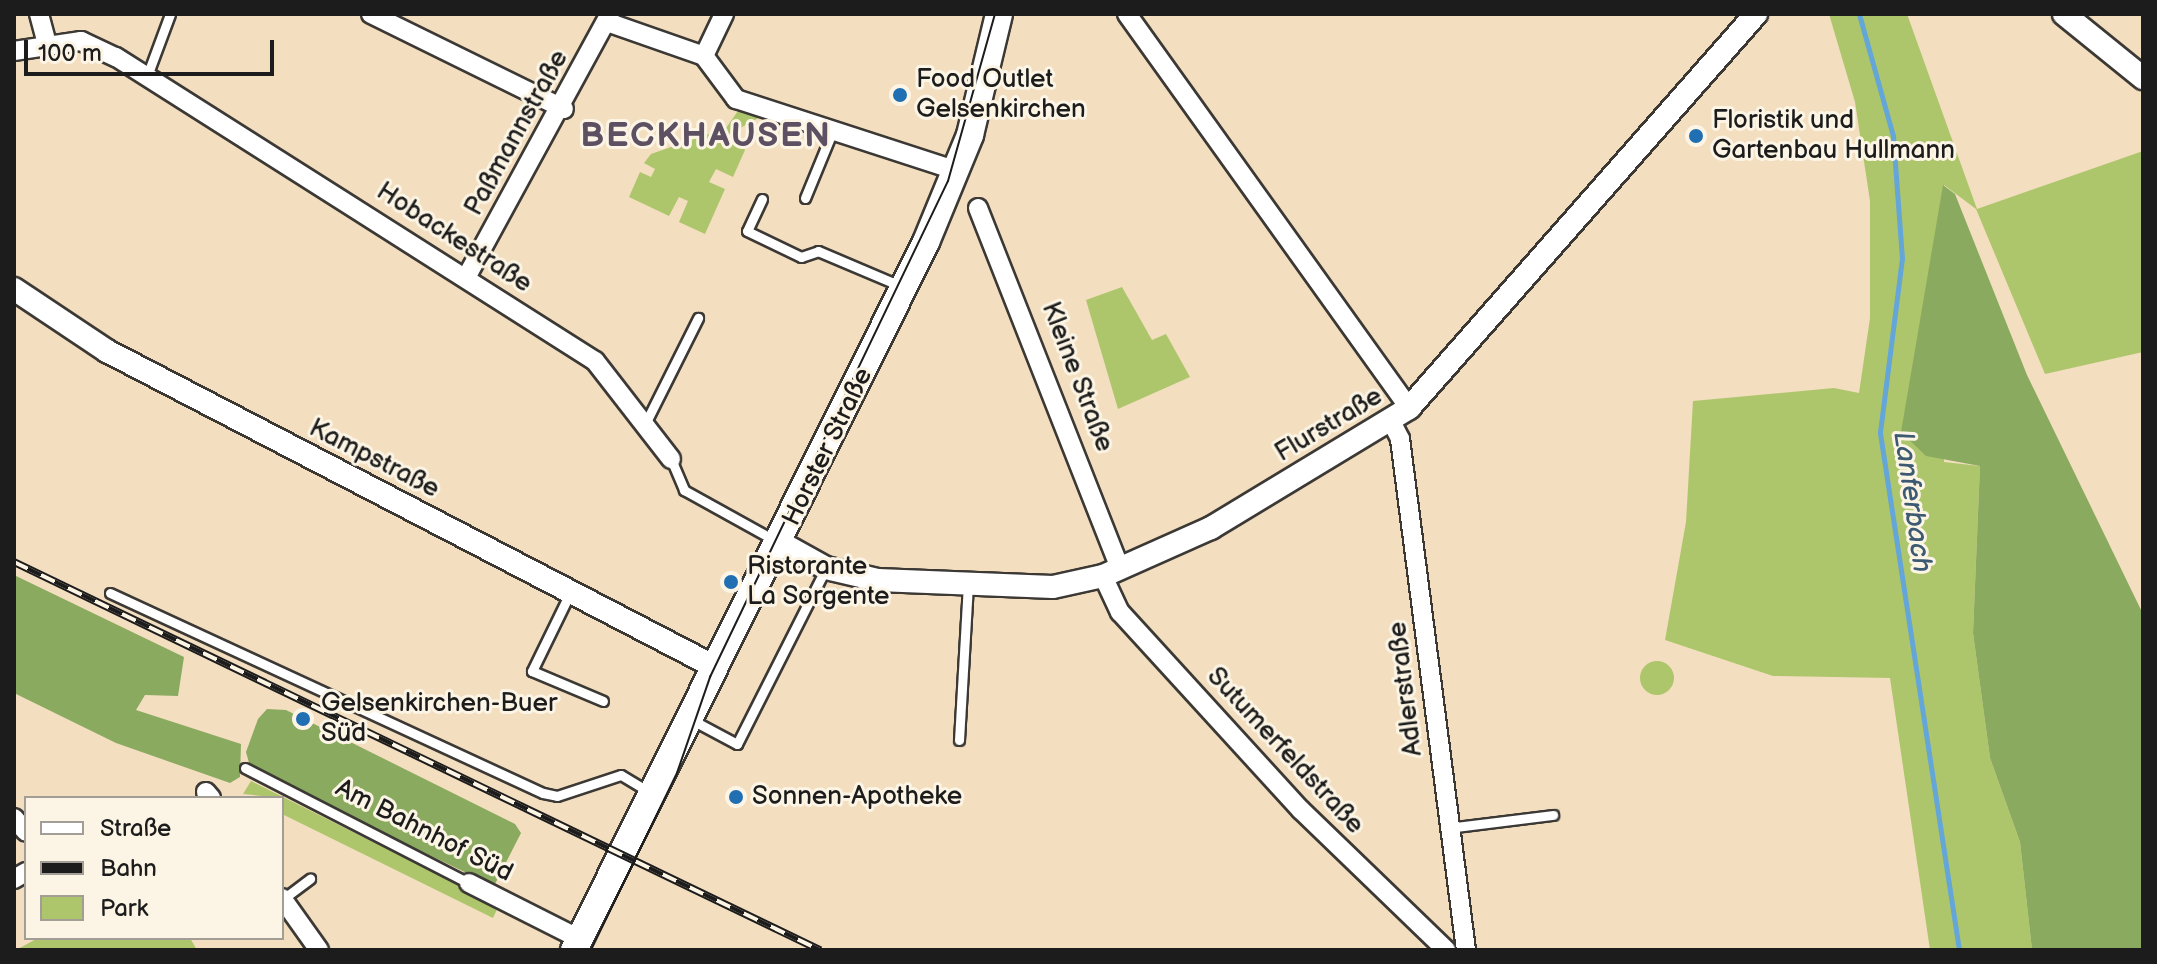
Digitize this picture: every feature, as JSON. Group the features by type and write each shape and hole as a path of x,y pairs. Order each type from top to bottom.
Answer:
{"main road":[{"name":"Horster Straße","path":"577,944 692,720 715,667 781,543 957,171 999,14"}],"street":[{"path":"39,14 46,41"},
{"path":"704,56 724,14"},
{"path":"1127,14 1409,408"},
{"name":"Flurstraße","path":"781,543 826,568 878,580 1053,587 1112,572 1211,528 1392,423 1409,408 1755,14"},
{"path":"2064,14 2143,78"},
{"path":"376,15 564,109"},
{"path":"609,18 704,56 736,99 957,171"},
{"name":"Paßmannstraße","path":"467,276 564,109 609,18"},
{"name":"Hobackestraße","path":"14,51 46,41 81,41 147,76 467,276 595,361 643,429 671,459"},
{"name":"Kleine Straße","path":"978,208 1112,572"},
{"name":"Kampstraße","path":"14,289 107,351 715,667"},
{"name":"Adlerstraße","path":"1392,423 1402,453 1466,950"},
{"name":"Sutumerfeldstraße","path":"1112,572 1120,612 1290,798 1446,950"},
{"name":"Am Bahnhof Süd","path":"469,883 577,944"},
{"path":"284,905 319,950"}],"lane":[{"path":"147,76 170,14"},
{"path":"805,198 833,130"},
{"path":"762,199 747,231 801,257 818,251 904,287"},
{"path":"643,429 698,318"},
{"name":"Hobackestraße","path":"671,459 684,490 781,543"},
{"path":"692,720 737,744 826,568"},
{"path":"959,740 968,584"},
{"path":"571,590 532,671 603,701"},
{"path":"110,593 543,793 557,796 621,775 652,794"},
{"name":"Am Bahnhof Süd","path":"245,768 469,883"},
{"path":"1448,828 1553,815"},
{"path":"284,905 310,879"}],"green space":[{"path":"1829,14 1907,14 1977,209 2143,151 2143,352 2045,374 1976,209 1944,185 1944,462 1980,466 1973,633 1990,758 2020,842 2032,950 1930,950 1890,678 1773,676 1665,640 1686,522 1693,401 1834,388 1859,393 1870,318 1870,201 1855,102"},
{"path":"740,108 764,115 722,138 726,147 740,142 745,150 733,177 716,169 709,182 725,189 705,234 679,222 688,201 679,197 669,216 629,197 640,172 651,177 655,169 644,163 651,154 726,128"},
{"path":"1943,185 1955,194 2027,375 2143,614 2143,950 2032,950 2020,842 1990,758 1973,633 1980,466 1926,456 1901,432"},
{"path":"1122,287 1152,340 1166,334 1190,377 1118,409 1086,300"},
{"path":"14,575 184,657 178,696 145,695 136,710 241,744 240,777 230,783 116,743 14,693"},
{"path":"1657,661 1669,666 1674,678 1669,690 1657,695 1645,690 1640,678 1645,666"},
{"path":"267,709 286,710 515,824 521,833 494,886 251,770 246,752 258,719"},
{"path":"251,781 281,796 262,796 243,794"},
{"path":"284,798 499,905 493,918 284,815"},
{"path":"34,940 191,940 197,950 16,950"}],"waterway":[{"name":"Lanferbach","path":"1859,14 1893,136 1902,258 1880,433 1959,950"}],"tram line":[{"path":"591,950 677,773 710,677 948,181 995,14"}],"railway":[{"path":"14,562 820,950"}],"place":[{"name":"Food Outlet Gelsenkirchen","path":"900,95"},
{"name":"Floristik und Gartenbau Hullmann","path":"1696,136"},
{"name":"Ristorante La Sorgente","path":"731,582"},
{"name":"Gelsenkirchen-Buer Süd","path":"303,719"},
{"name":"Sonnen-Apotheke","path":"736,797"}],"district":[{"name":"BECKHAUSEN","path":"706,136"}]}
